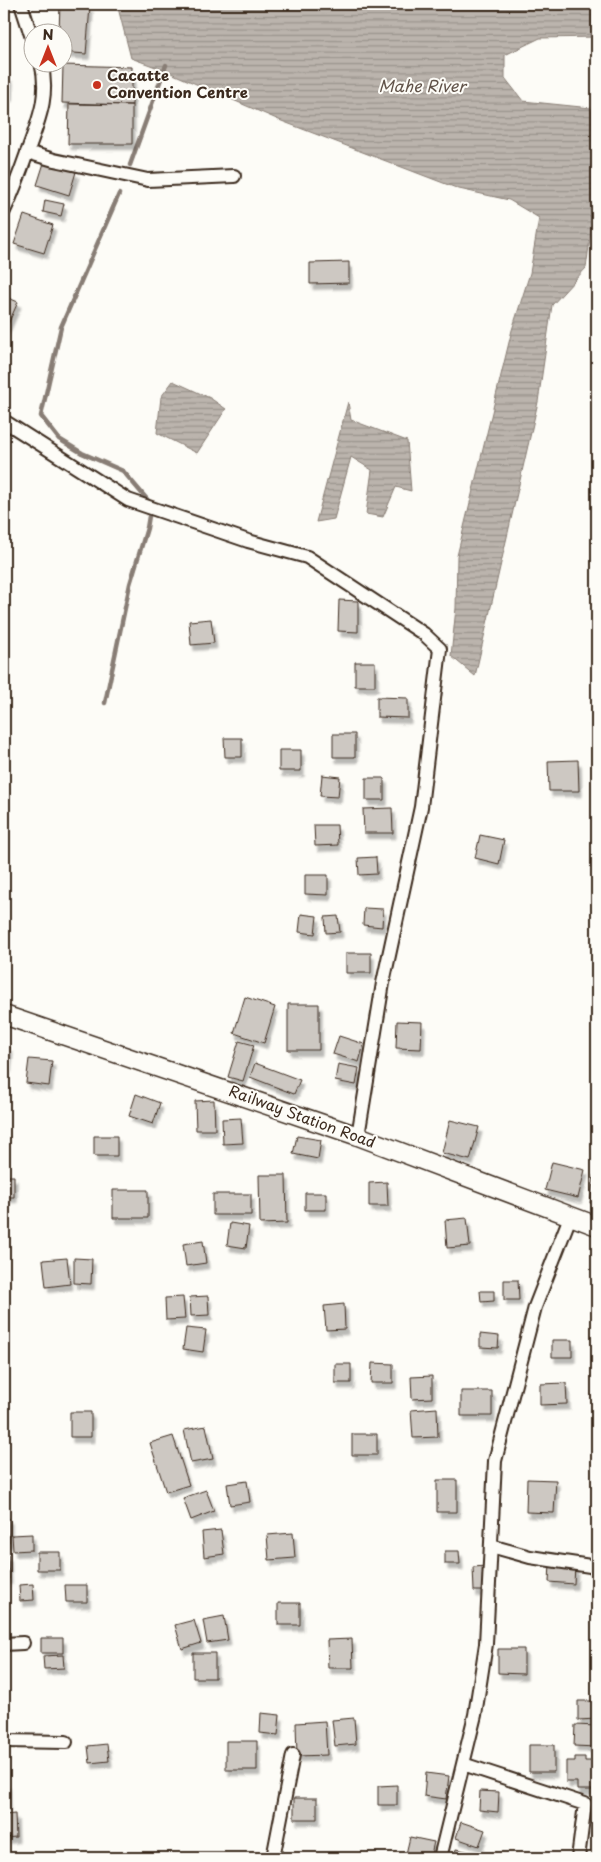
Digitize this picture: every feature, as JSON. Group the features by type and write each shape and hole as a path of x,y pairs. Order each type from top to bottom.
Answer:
{"street":[{"path":"21,4 27,22"},
{"path":"4,211 14,191 41,114 45,92 42,72"},
{"path":"27,152 54,160 148,180 234,176"},
{"path":"4,421 128,500 248,541 307,557 424,634 440,649 421,807 383,983 358,1136"},
{"name":"Railway Station Road","path":"4,1015 358,1136 597,1226"},
{"path":"440,1858 475,1715 486,1644 495,1461 535,1307 570,1217"},
{"path":"490,1546 530,1557 597,1567"},
{"path":"4,1644 23,1643"},
{"path":"4,1741 66,1742"},
{"path":"273,1858 293,1755"},
{"path":"463,1764 585,1804 578,1858"}],"water":[{"name":"Mahe River","path":"117,4 597,4 597,37 540,38 505,55 505,78 523,101 591,108 597,166 597,188 586,268 552,305 538,402 475,676 451,656 456,608 457,556 512,330 530,273 539,218 509,200 459,189 279,120 164,70 131,58"},
{"path":"173,381 210,398 226,409 197,453 157,433 161,397"},
{"path":"348,402 351,420 407,441 411,491 396,487 383,517 366,514 372,470 351,457 334,519 316,522"}],"building":[{"path":"60,4 90,7 86,54 72,53 72,22 59,22"},
{"name":"Cacatte Convention Centre","path":"72,65 132,67 132,105 62,103 63,72 72,72"},
{"path":"4,77 10,77 9,96 4,96"},
{"path":"69,104 132,105 132,144 68,144"},
{"path":"44,163 76,172 69,195 37,185"},
{"path":"45,200 64,204 61,216 43,212"},
{"path":"24,215 53,225 44,253 14,244"},
{"path":"349,262 349,283 310,284 310,263"},
{"path":"4,296 18,302 5,331 4,331"},
{"path":"339,600 358,601 358,632 338,631"},
{"path":"211,619 214,643 191,645 189,621"},
{"path":"355,662 375,662 375,686 355,686"},
{"path":"377,697 408,698 408,718 377,717"},
{"path":"333,734 355,734 355,757 333,757"},
{"path":"224,738 242,738 242,757 225,757"},
{"path":"279,750 301,750 301,771 279,771"},
{"path":"578,760 579,791 549,791 548,761"},
{"path":"322,775 340,777 338,797 320,796"},
{"path":"366,778 384,778 384,800 366,800"},
{"path":"392,808 393,833 364,833 363,809"},
{"path":"314,825 337,825 338,845 315,846"},
{"path":"480,835 504,840 499,864 475,858"},
{"path":"376,857 377,874 359,875 358,858"},
{"path":"305,875 328,875 328,895 305,894"},
{"path":"364,908 383,909 382,927 363,925"},
{"path":"301,914 317,916 315,934 299,932"},
{"path":"338,916 340,932 326,933 325,917"},
{"path":"346,953 371,953 371,973 346,973"},
{"path":"245,997 275,1007 264,1043 234,1033"},
{"path":"288,1004 319,1004 319,1050 288,1050"},
{"path":"397,1021 422,1022 421,1049 396,1048"},
{"path":"339,1036 364,1044 359,1062 333,1054"},
{"path":"239,1041 254,1045 243,1081 228,1077"},
{"path":"4,1046 10,1047 8,1067 4,1067"},
{"path":"29,1059 52,1061 49,1086 26,1083"},
{"path":"255,1063 300,1080 294,1094 250,1077"},
{"path":"338,1064 359,1068 356,1085 335,1081"},
{"path":"136,1094 160,1103 153,1124 129,1116"},
{"path":"214,1100 215,1130 196,1130 195,1101"},
{"path":"241,1118 243,1143 223,1144 222,1119"},
{"path":"450,1120 479,1127 470,1160 442,1153"},
{"path":"94,1136 117,1136 117,1156 94,1156"},
{"path":"297,1136 321,1140 318,1159 293,1154"},
{"path":"552,1162 585,1170 578,1198 545,1190"},
{"path":"259,1175 286,1175 287,1223 260,1224"},
{"path":"594,1175 597,1175 597,1204 590,1203"},
{"path":"4,1176 14,1176 14,1197 4,1197"},
{"path":"387,1182 388,1206 369,1206 369,1183"},
{"path":"113,1190 148,1190 148,1218 113,1218"},
{"path":"305,1193 326,1193 326,1210 305,1210"},
{"path":"213,1194 251,1194 251,1215 213,1215"},
{"path":"467,1218 470,1246 447,1248 445,1220"},
{"path":"230,1223 249,1226 246,1248 227,1245"},
{"path":"203,1241 206,1263 186,1266 183,1244"},
{"path":"67,1258 70,1284 46,1287 43,1260"},
{"path":"74,1258 92,1259 91,1284 74,1283"},
{"path":"504,1280 518,1280 519,1300 504,1300"},
{"path":"480,1291 494,1291 494,1301 481,1302"},
{"path":"208,1296 209,1315 191,1316 190,1297"},
{"path":"183,1297 185,1319 166,1320 165,1298"},
{"path":"344,1304 345,1329 326,1330 324,1306"},
{"path":"186,1328 206,1330 203,1352 183,1349"},
{"path":"480,1334 499,1336 498,1348 480,1347"},
{"path":"552,1340 572,1340 572,1357 552,1357"},
{"path":"372,1363 393,1364 393,1383 371,1383"},
{"path":"335,1364 351,1364 351,1383 335,1383"},
{"path":"432,1376 432,1398 412,1399 411,1377"},
{"path":"566,1383 567,1404 540,1405 540,1384"},
{"path":"461,1391 492,1391 492,1416 461,1416"},
{"path":"437,1408 438,1437 413,1438 411,1410"},
{"path":"70,1412 91,1412 91,1437 70,1437"},
{"path":"206,1426 213,1459 191,1463 184,1430"},
{"path":"352,1434 377,1434 377,1455 352,1455"},
{"path":"173,1436 189,1485 166,1492 150,1443"},
{"path":"527,1479 556,1480 554,1513 526,1512"},
{"path":"437,1480 457,1480 457,1512 437,1512"},
{"path":"247,1481 250,1502 230,1505 227,1484"},
{"path":"206,1490 214,1511 191,1520 183,1498"},
{"path":"4,1518 9,1518 9,1542 4,1542"},
{"path":"221,1530 224,1554 204,1557 202,1532"},
{"path":"293,1533 295,1558 269,1560 267,1535"},
{"path":"32,1534 32,1550 13,1551 12,1535"},
{"path":"445,1551 459,1551 460,1564 445,1564"},
{"path":"37,1552 60,1552 60,1570 37,1570"},
{"path":"4,1555 8,1555 9,1579 4,1579"},
{"path":"550,1563 575,1565 574,1584 549,1582"},
{"path":"486,1566 487,1591 474,1591 473,1567"},
{"path":"33,1584 34,1600 20,1601 19,1585"},
{"path":"65,1585 87,1585 87,1602 66,1602"},
{"path":"278,1603 300,1603 300,1625 278,1625"},
{"path":"224,1616 228,1640 207,1643 203,1620"},
{"path":"194,1620 201,1643 182,1649 175,1625"},
{"path":"41,1638 63,1638 63,1653 41,1653"},
{"path":"352,1639 353,1668 328,1668 327,1640"},
{"path":"498,1649 524,1649 524,1674 498,1673"},
{"path":"193,1653 215,1653 215,1678 193,1678"},
{"path":"63,1655 64,1668 44,1669 43,1656"},
{"path":"578,1701 597,1701 597,1719 578,1720"},
{"path":"261,1713 280,1715 278,1735 260,1733"},
{"path":"354,1718 356,1744 335,1746 332,1720"},
{"path":"325,1721 327,1755 297,1756 296,1723"},
{"path":"575,1725 597,1726 597,1747 574,1746"},
{"path":"226,1741 257,1741 257,1770 226,1770"},
{"path":"107,1744 109,1761 90,1763 88,1746"},
{"path":"529,1745 554,1745 554,1772 529,1772"},
{"path":"575,1757 585,1757 585,1761 595,1761 595,1790 577,1790 577,1782 566,1782 566,1761 575,1761"},
{"path":"426,1773 449,1776 446,1799 424,1796"},
{"path":"4,1783 7,1783 8,1804 4,1805"},
{"path":"397,1785 397,1805 378,1805 378,1786"},
{"path":"480,1791 499,1792 498,1812 479,1810"},
{"path":"294,1798 317,1798 317,1819 294,1819"},
{"path":"15,1814 16,1837 4,1838 4,1815"},
{"path":"461,1822 485,1830 479,1846 456,1838"},
{"path":"410,1837 434,1842 430,1858 406,1854"},
{"path":"456,1849 475,1853 474,1858 454,1858"}],"waterway":[{"path":"130,165 166,65"},
{"path":"105,703 130,584 147,528 151,504 123,471 82,453 59,439 41,416 61,327 119,194"}],"place":[{"name":"Cacatte Convention Centre","path":"97,85"}]}
